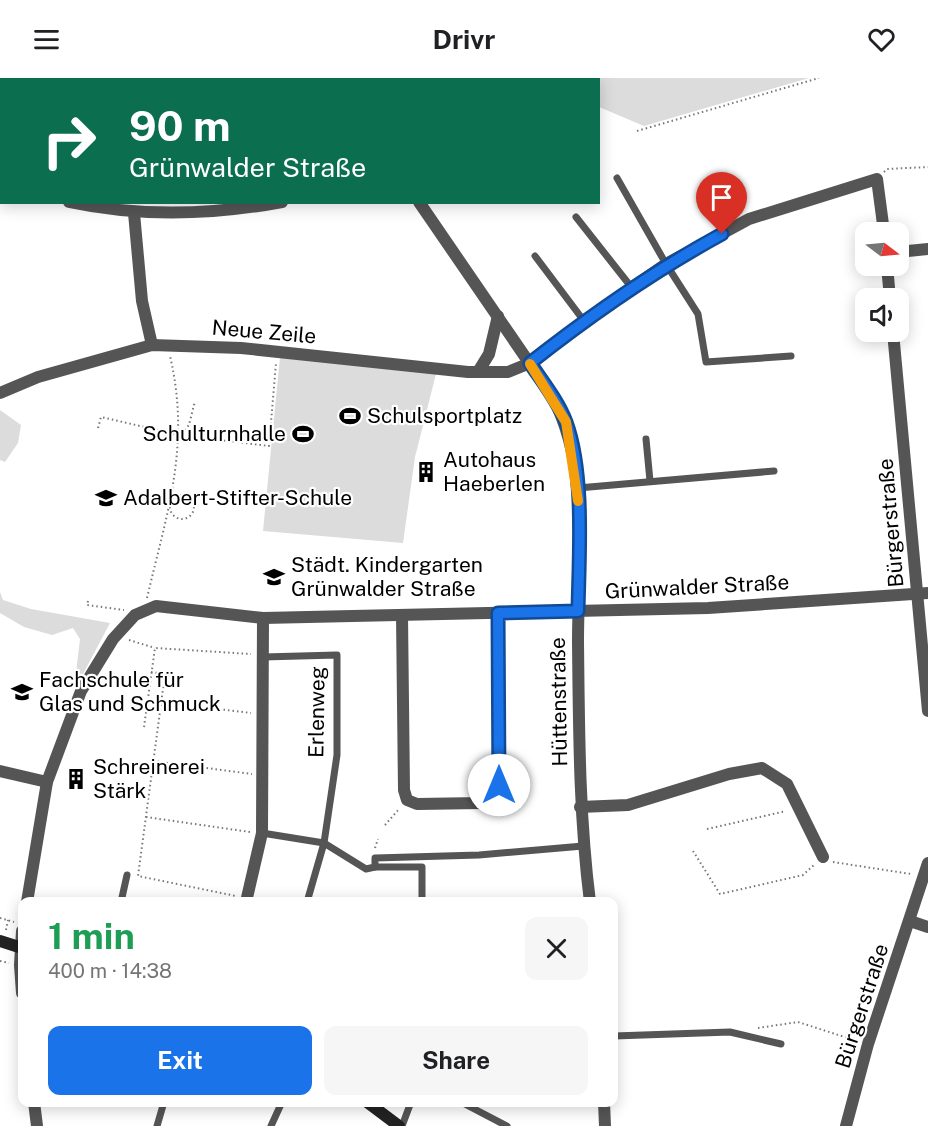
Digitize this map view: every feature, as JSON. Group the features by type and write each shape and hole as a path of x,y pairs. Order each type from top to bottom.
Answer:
{"street":[{"path":"530,363 584,321 666,264 749,219 877,179 883,222"},
{"path":"81,204 134,213 155,207 200,212 266,204"},
{"name":"Hüttenstraße","path":"420,204 530,363 566,422 578,488 580,807 589,897"},
{"path":"134,213 142,301 152,345"},
{"path":"909,251 928,249"},
{"path":"478,372 489,354 498,316"},
{"name":"Bürgerstraße","path":"894,342 922,593 928,711"},
{"name":"Neue Zeile","path":"0,393 38,377 152,345 277,351 478,372 508,372 530,363"},
{"name":"Grünwalder Straße","path":"140,612 156,606 263,618 708,608 922,593"},
{"path":"28,897 47,782 81,691 121,631 140,612"},
{"path":"402,615 404,790 407,800 417,804 481,803 493,798 499,785 498,613"},
{"path":"248,897 262,833 263,618"},
{"path":"580,807 628,805 729,774 762,768 787,784 823,857"},
{"path":"0,771 47,782"},
{"name":"Bürgerstraße","path":"846,1126 868,1044 927,870"},
{"path":"910,921 928,927"},
{"path":"0,941 18,946"},
{"path":"35,1107 37,1126"},
{"path":"374,1107 401,1126"},
{"path":"604,1107 605,1126"}],"lane":[{"path":"617,178 666,264 698,314 706,362 791,356"},
{"path":"576,217 632,288"},
{"path":"536,256 584,321"},
{"path":"646,439 650,481"},
{"path":"578,488 774,471"},
{"name":"Erlenweg","path":"263,656 337,655 337,755 324,843 308,897"},
{"path":"262,833 324,843 366,869 422,867 422,897"},
{"path":"375,867 375,858 478,855 583,846"},
{"path":"122,897 127,875"},
{"path":"618,1036 730,1032 781,1044"},
{"path":"157,1126 163,1107"},
{"path":"271,1126 280,1107"},
{"path":"401,1126 409,1107"},
{"path":"471,1107 507,1126"}],"path":[{"path":"637,131 819,78"},
{"path":"877,179 887,169 928,167"},
{"path":"88,601 87,605 140,612 171,506 179,435 175,378 168,345"},
{"path":"98,428 101,417 179,435 269,446 277,351"},
{"path":"179,435 189,425 195,401"},
{"path":"183,495 191,499 194,510 182,519 173,513 171,506 175,498 183,495"},
{"path":"140,496 171,506"},
{"path":"121,631 130,641 155,648 263,656"},
{"path":"144,727 155,648"},
{"path":"151,672 165,674 138,876 233,897"},
{"path":"161,702 263,714"},
{"path":"153,761 262,775"},
{"path":"385,825 407,800"},
{"path":"707,829 797,808"},
{"path":"146,817 262,833"},
{"path":"693,851 720,894 803,874 823,857 834,863 927,870"},
{"path":"0,918 18,923"},
{"path":"745,1035 755,1028 798,1022 868,1044"}],"shaded area":[{"path":"600,78 809,78 644,126 600,107"},
{"name":"Schulsportplatz","path":"280,357 436,374 415,457 403,543 263,531"},
{"path":"0,410 21,425 18,443 5,462 0,460"},
{"path":"0,592 3,600 31,609 110,623 82,676 76,673 80,639 73,628 52,635 24,627 0,613"}],"slow traffic":[{"path":"530,364 552,396 566,422 578,488 578,501"}],"place":[{"name":"Schulsportplatz","path":"350,416"},
{"name":"Schulturnhalle","path":"303,434"},
{"name":"Autohaus Haeberlen","path":"426,472"},
{"name":"Adalbert-Stifter-Schule","path":"106,498"},
{"name":"Städt. Kindergarten Grünwalder Straße","path":"274,577"},
{"name":"Fachschule für Glas und Schmuck","path":"22,692"},
{"name":"Schreinerei Stärk","path":"76,779"}],"route":[{"path":"499,785 498,613 578,611 580,543 578,488 571,447 566,422 530,363 584,321 666,264 722,234"}]}
